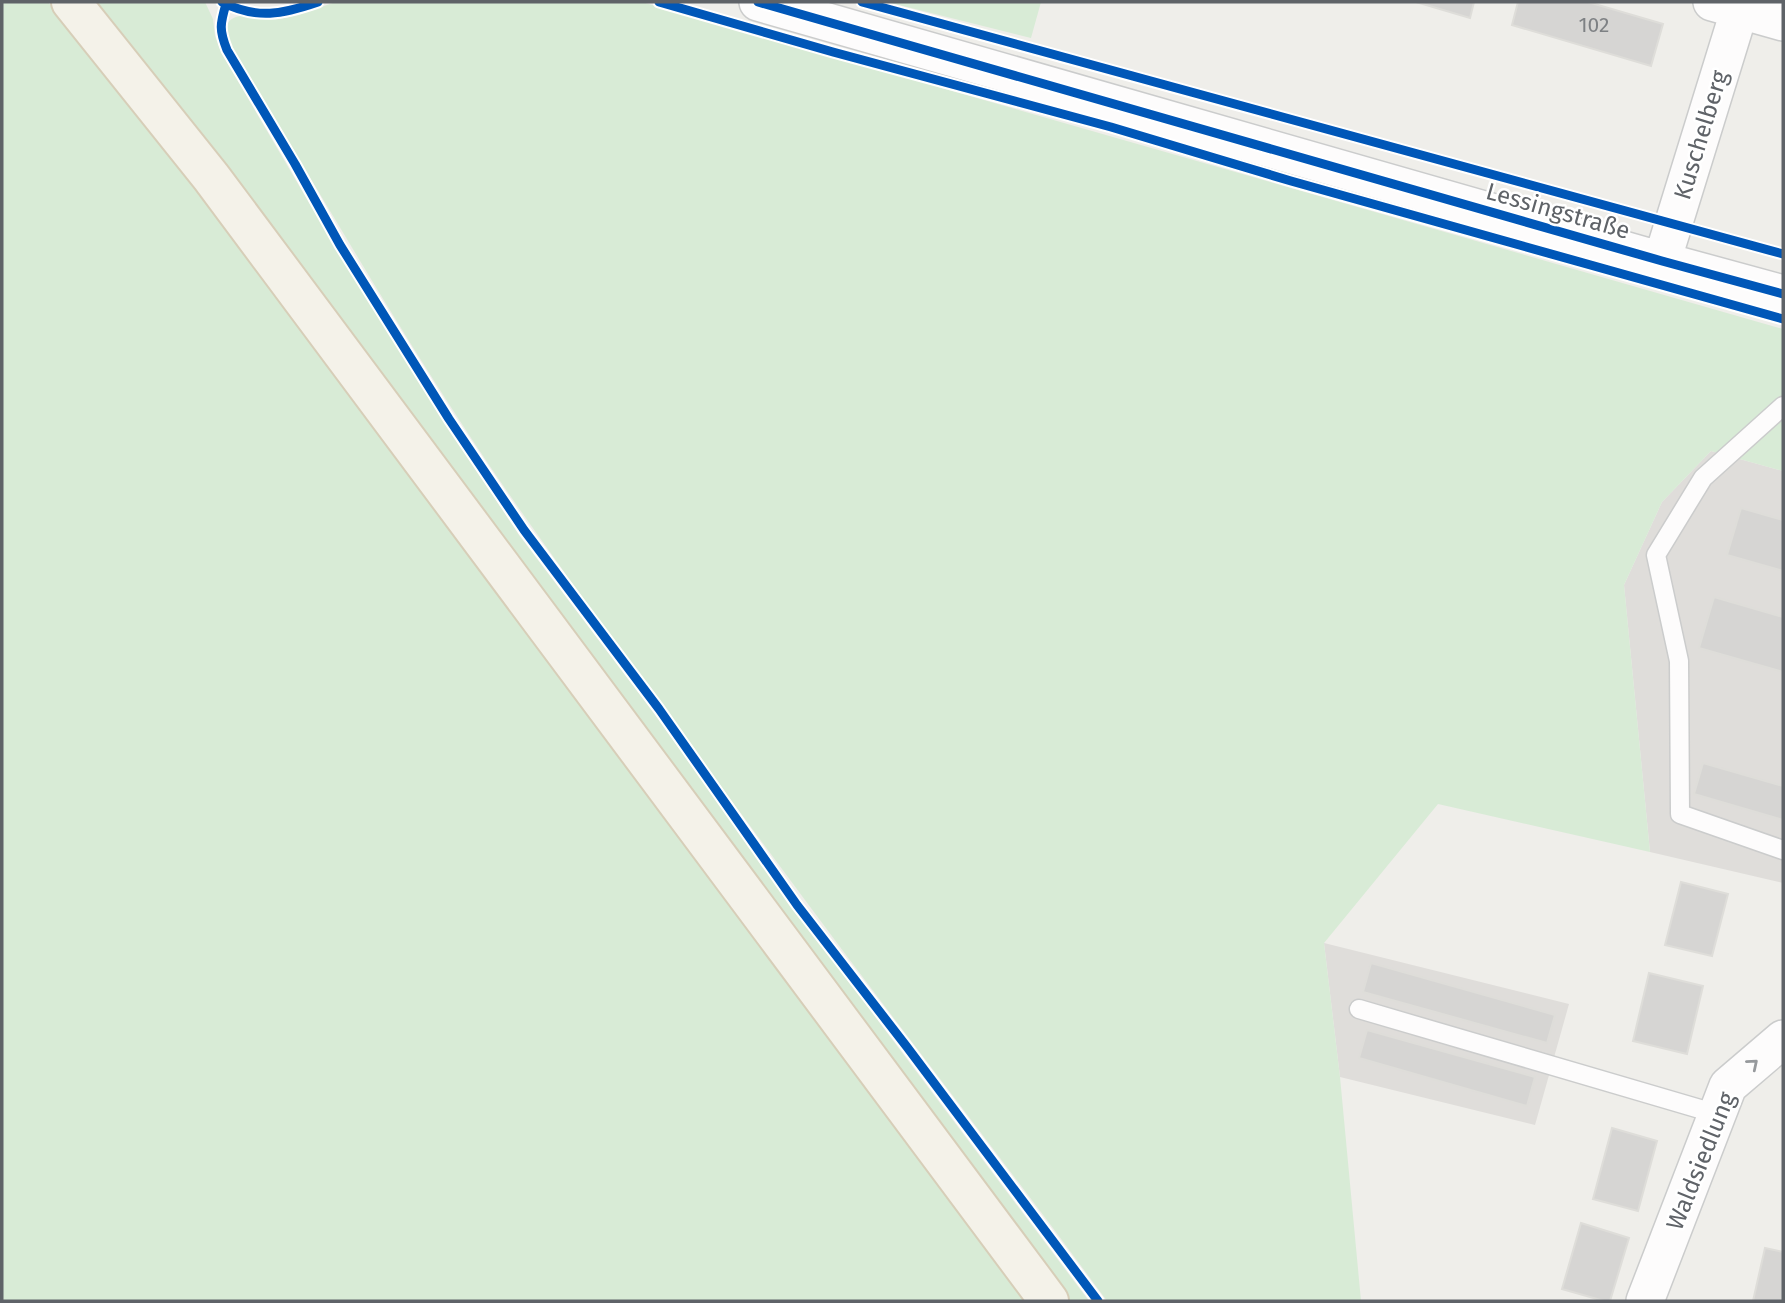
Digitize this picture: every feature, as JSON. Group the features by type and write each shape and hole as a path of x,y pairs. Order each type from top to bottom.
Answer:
{"main road":[{"path":"71,2 211,177 1049,1301"}],"street":[{"name":"Lessingstraße","path":"758,2 1662,261 1783,293"},
{"name":"Kuschelberg","path":"1662,261 1732,4 1783,22"},
{"name":"Waldsiedlung","path":"1645,1301 1728,1086 1783,1040"}],"lane":[{"path":"1783,406 1703,478 1656,555 1679,661 1680,814 1783,850"},
{"path":"1359,1009 1717,1114"}],"shaded area":[{"path":"1711,451 1783,471 1783,883 1650,852 1624,585 1662,502"},
{"path":"1324,943 1569,1004 1535,1125 1340,1077"}],"green space":[{"path":"2,2 48,2 115,83 408,470 1027,1301 2,1301"},
{"path":"93,2 205,2 213,19 215,36 222,54 335,247 519,535 653,712 794,909 1089,1301 1067,1301"},
{"path":"336,2 642,2 1783,329 1783,471 1711,451 1662,502 1624,585 1650,852 1438,804 1324,943 1340,1077 1361,1301 1107,1301 631,665 490,467 341,230 227,36 228,23 236,17 283,18"},
{"path":"887,2 1041,2 1031,38"}],"building":[{"path":"1416,2 1474,2 1470,18"},
{"path":"1518,2 1588,2 1663,24 1651,66 1512,25"},
{"path":"1741,508 1783,520 1783,571 1727,555"},
{"path":"1714,597 1783,617 1783,672 1699,648"},
{"path":"1703,763 1783,786 1783,820 1694,794"},
{"path":"1681,882 1728,894 1712,956 1665,945"},
{"path":"1371,963 1555,1015 1547,1043 1363,992"},
{"path":"1649,973 1703,986 1687,1054 1633,1041"},
{"path":"1367,1030 1535,1077 1527,1106 1359,1058"},
{"path":"1612,1128 1657,1141 1638,1211 1593,1199"},
{"path":"1581,1223 1629,1238 1610,1301 1562,1289"},
{"path":"1765,1248 1783,1252 1783,1301 1753,1301"}],"cycle path":[{"path":"222,2 259,13 293,10 318,2"},
{"path":"659,2 1111,127 1291,181 1783,319"},
{"path":"758,2 1783,294"},
{"path":"862,2 1783,254"},
{"path":"226,4 221,27 227,50 340,245 449,419 524,530 659,709 797,905 1098,1301"}]}
